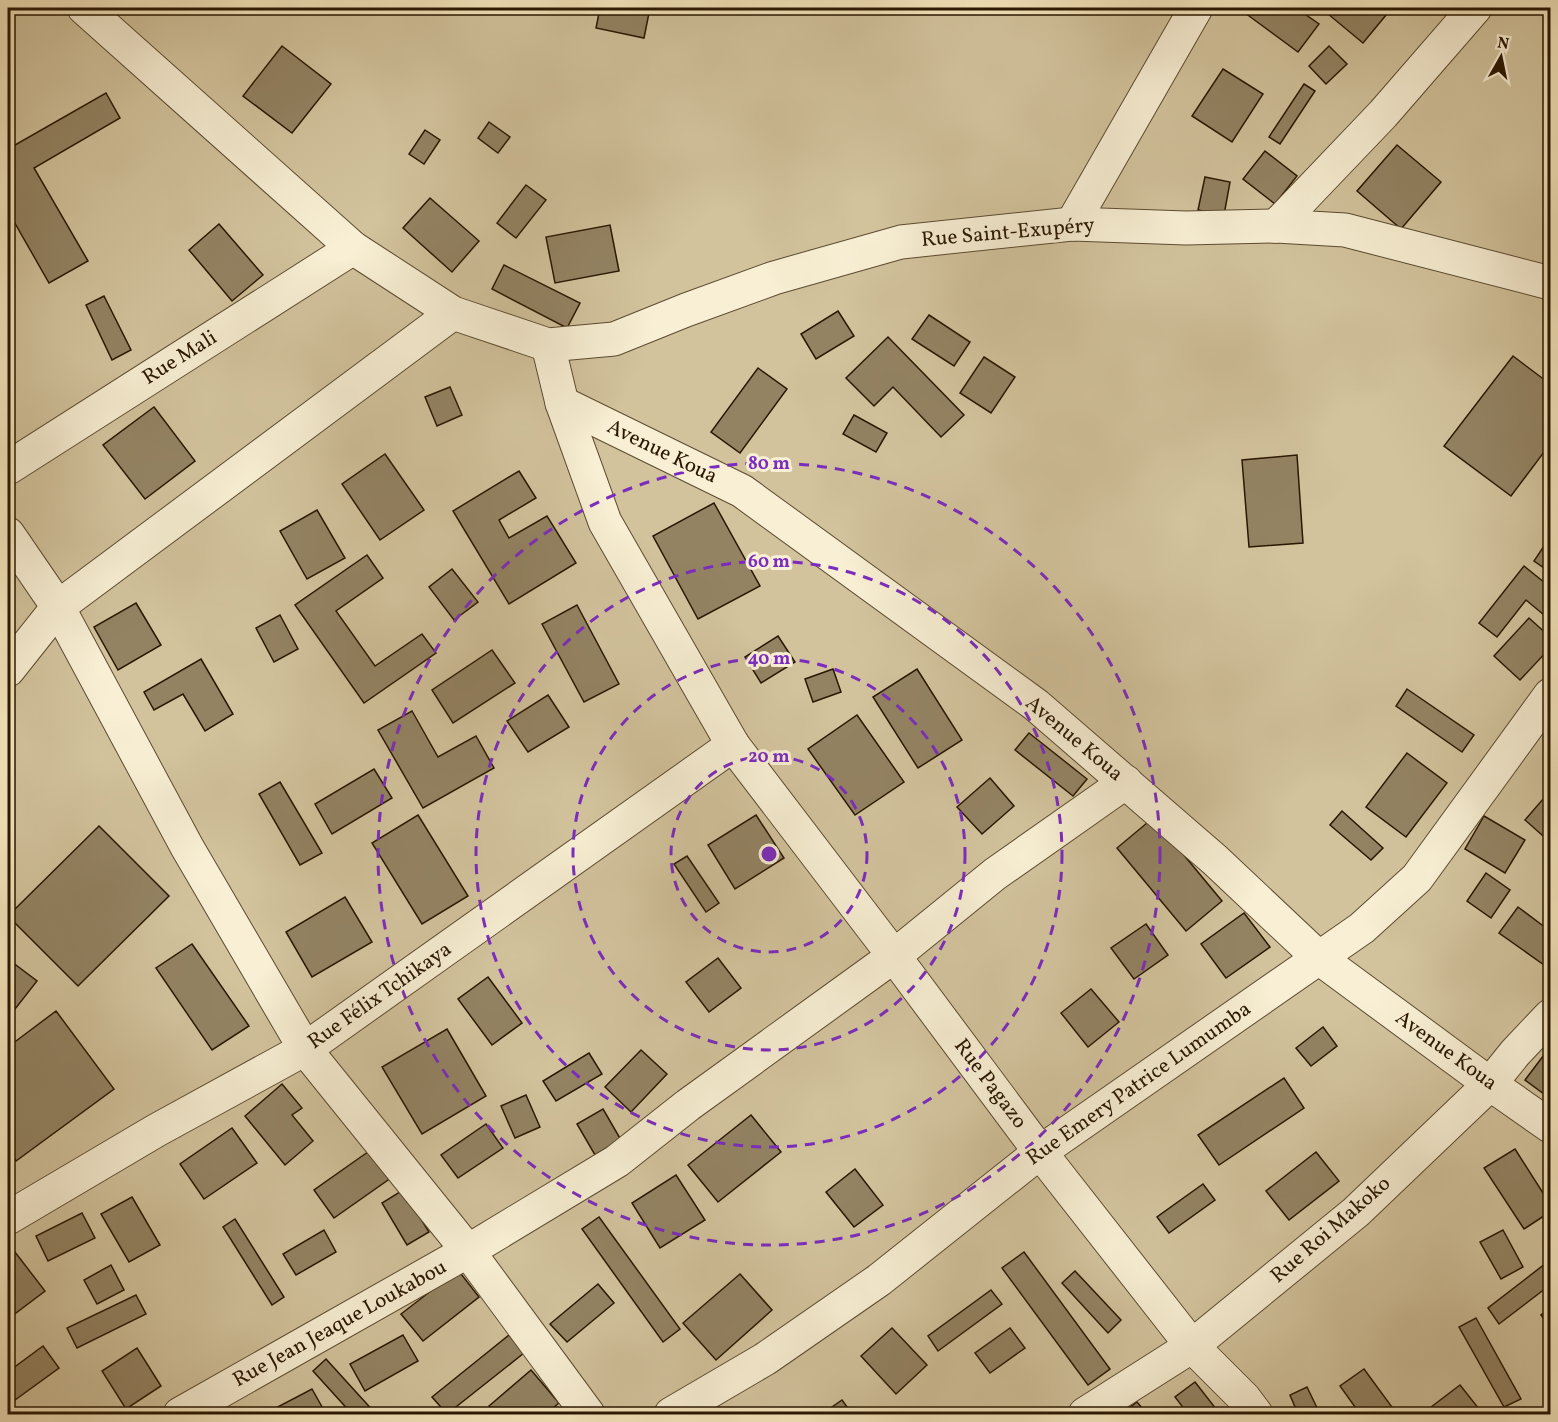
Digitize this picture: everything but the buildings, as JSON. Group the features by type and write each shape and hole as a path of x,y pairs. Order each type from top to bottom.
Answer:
{"street":[{"path":"84,8 353,248 453,313 548,345"},
{"path":"1072,224 1196,8"},
{"path":"1276,226 1383,114 1475,8"},
{"name":"Rue Saint-Exupéry","path":"548,345 614,339 774,278 901,242 1072,224 1186,228 1276,226 1345,230 1551,283"},
{"name":"Rue Mali","path":"8,468 353,248"},
{"path":"8,670 58,607 453,313"},
{"name":"Rue Pagazo","path":"548,345 562,403 605,522 733,745 1040,1152 1192,1346 1244,1398 1256,1414"},
{"name":"Avenue Koua","path":"562,403 742,491 1036,705 1215,860 1319,958 1551,1126"},
{"path":"8,534 58,607 187,848 305,1050 468,1251 588,1414"},
{"name":"Rue Emery Patrice Lumumba","path":"671,1414 765,1359 879,1280 1040,1152 1362,928 1417,878 1551,695"},
{"name":"Rue Félix Tchikaya","path":"8,1218 157,1130 305,1050 733,745"},
{"name":"Rue Jean Jeaque Loukabou","path":"180,1414 468,1251 617,1161 688,1105 894,956 995,874 1126,782"},
{"name":"Rue Roi Makoko","path":"1085,1414 1192,1346 1356,1212 1490,1084 1551,1016"}],"shaded area":[{"path":"8,8 1550,8 1550,1414 8,1414"}]}
